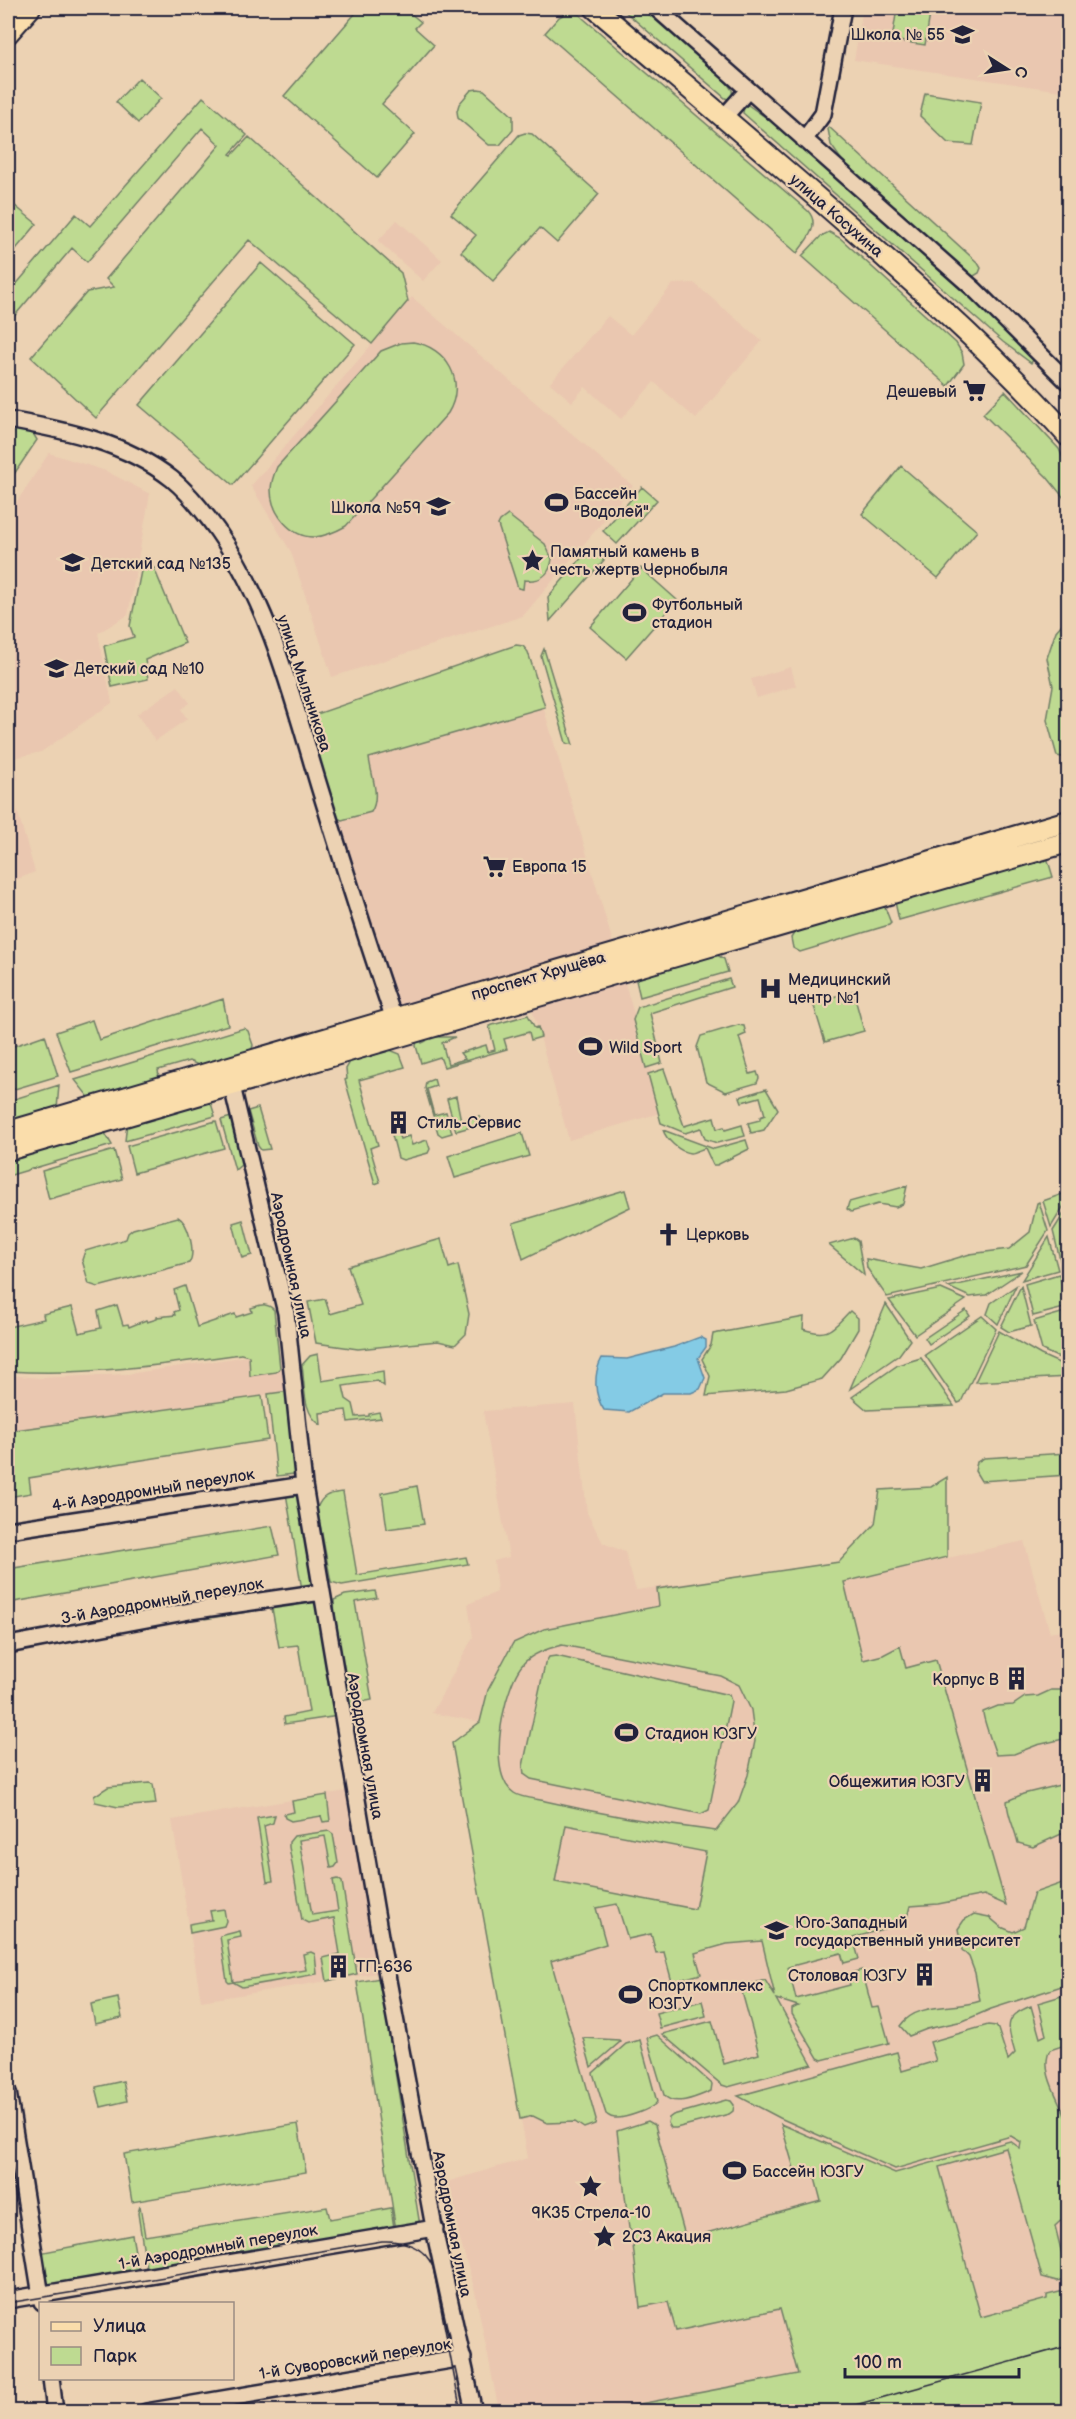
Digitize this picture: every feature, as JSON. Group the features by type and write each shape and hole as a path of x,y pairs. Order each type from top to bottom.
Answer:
{"main road":[{"path":"8,33 30,8"},
{"name":"улица Косухина","path":"594,8 724,117 908,278 986,351 1068,436"},
{"name":"проспект Хрущёва","path":"8,1150 232,1086 398,1027 1068,821"},
{"name":"проспект Хрущёва","path":"8,1132 1068,842"}],"street":[{"path":"656,8 974,289 1068,382"},
{"path":"804,140 823,114 843,8"},
{"path":"724,117 748,90"},
{"name":"улица Мыльникова","path":"8,420 84,436 130,453 150,464 173,480 188,495 225,542 248,581 279,651 367,940 398,1027"},
{"name":"Аэродромная улица","path":"232,1086 286,1313 304,1485 382,1948 435,2228 474,2412"},
{"name":"4-й Аэродромный переулок","path":"8,1530 304,1485"},
{"name":"3-й Аэродромный переулок","path":"8,1645 190,1611 322,1592"},
{"path":"8,2092 42,2299"},
{"name":"1-й Аэродромный переулок","path":"8,2300 42,2299 435,2228"},
{"name":"1-й Суворовский переулок","path":"146,2412 463,2358"},
{"path":"51,2380 55,2412"}],"shaded area":[{"name":"Школа № 55","path":"863,8 1068,8 1068,92 854,60"},
{"path":"397,220 442,260 423,281 378,241"},
{"path":"694,283 762,341 696,419 654,382 621,419 585,387 572,402 550,383 608,316 631,335 673,284"},
{"name":"Школа №59","path":"412,297 633,486 523,616 332,677 291,552 251,486"},
{"name":"Детский сад №135","path":"49,453 106,471 150,494 128,615 98,633 112,703 41,752 14,758 18,779 8,787 8,515"},
{"path":"791,667 796,686 757,698 751,679"},
{"path":"178,686 190,703 181,709 187,719 155,741 137,714"},
{"path":"543,706 663,1112 569,1140 522,973 394,1011 323,771"},
{"path":"13,796 35,872 8,883 8,798"},
{"path":"282,1351 286,1392 8,1431 8,1375 39,1378 128,1374"},
{"name":"Юго-Западный государственный университет","path":"575,1404 587,1513 603,1543 625,1552 636,1590 839,1562 844,1581 1024,1541 1050,1633 1068,1628 1068,2322 742,2411 499,2411 474,2287 443,2183 528,2158 452,1743 480,1722 432,1713 473,1637 468,1604 497,1592 494,1561 509,1557 483,1411"},
{"path":"358,1789 390,1971 201,2001 172,1820"}],"green space":[{"path":"360,8 404,8 421,22 415,28 434,45 382,104 415,134 377,178 284,96"},
{"path":"621,8 646,8 724,78 732,90 733,99 725,98"},
{"path":"897,8 931,8 925,45 892,40"},
{"path":"568,12 579,14 808,211 812,216 813,227 797,253 545,33 559,17"},
{"path":"139,78 161,98 138,123 116,102"},
{"path":"471,90 484,90 513,116 513,130 500,145 489,145 458,118 459,104"},
{"path":"925,93 981,102 973,145 948,143 920,116"},
{"path":"203,97 247,135 230,154 232,155 249,137 401,273 408,301 372,344 249,240 96,418 31,357 87,292 114,287 106,279 220,145 202,128 87,262 72,248 11,320 8,312 8,294 76,214 90,226"},
{"path":"748,105 781,128 976,301 1034,359 1031,363 1003,342 743,113 744,106"},
{"path":"829,127 978,263 981,268 979,273 974,276 970,275 843,162 831,145"},
{"path":"532,134 599,194 557,243 540,228 493,281 461,252 476,235 451,214 519,135"},
{"path":"8,200 37,224 11,255 8,252"},
{"path":"829,232 840,238 956,343 962,353 964,364 948,386 802,256 821,236"},
{"path":"261,263 355,344 233,485 139,405"},
{"path":"413,342 435,351 444,358 450,368 455,390 448,413 346,526 315,537 306,536 291,529 279,515 272,499 271,490 277,467 381,351 401,343"},
{"path":"1005,391 1059,449 1068,469 1068,503 1047,477 983,414"},
{"path":"8,426 31,430 37,440 8,483"},
{"path":"901,466 977,531 938,578 862,514"},
{"path":"642,487 657,500 617,544 603,531"},
{"path":"508,515 545,544 552,559 549,569 543,576 535,580 524,580 523,589 518,588 498,525"},
{"path":"590,548 604,560 550,621 548,597"},
{"path":"142,566 154,568 185,643 145,660 148,679 112,687 104,646 134,637 130,626"},
{"name":"Футбольный стадион","path":"641,568 677,600 626,658 590,627"},
{"path":"1068,617 1068,758 1057,756 1047,720 1053,686 1047,658 1056,631"},
{"path":"516,645 523,646 528,652 545,707 369,758 375,793 371,812 342,820 334,817 309,726 314,715"},
{"path":"544,649 573,745 566,743 541,656"},
{"path":"1047,857 1053,877 899,920 895,902"},
{"path":"884,905 891,923 889,925 800,952 793,948 791,938 796,930"},
{"path":"714,953 724,959 728,972 640,997 635,976"},
{"path":"729,979 732,987 650,1013 662,1063 646,1068 633,1020 638,1007"},
{"path":"853,991 864,1031 825,1042 813,1003"},
{"path":"223,999 228,1025 71,1072 56,1032 92,1020 99,1040"},
{"path":"528,1015 535,1028 538,1027 541,1037 531,1040 529,1032 504,1039 507,1049 444,1067 440,1057 421,1063 416,1046 417,1040 420,1039 422,1043 426,1041 425,1037 455,1037 442,1043 448,1064 465,1059 460,1053 486,1045 488,1052 495,1050 489,1026"},
{"path":"738,1025 744,1026 746,1034 739,1037 750,1074 757,1072 759,1078 757,1083 726,1092 706,1082 697,1047 701,1036"},
{"path":"244,1028 248,1031 253,1045 251,1054 203,1067 189,1061 158,1070 159,1077 155,1082 91,1100 75,1080"},
{"path":"45,1035 58,1076 8,1091 8,1067 13,1064 8,1048"},
{"path":"390,1050 400,1054 405,1067 359,1080 378,1145 370,1148 380,1182 375,1184 345,1080 347,1079 346,1069 350,1062"},
{"path":"664,1069 684,1126 714,1117 717,1129 724,1127 725,1130 742,1125 745,1136 717,1143 705,1139 701,1128 685,1133 661,1123 648,1074"},
{"path":"434,1079 436,1086 427,1089 434,1115 446,1112 452,1133 442,1136 438,1133 425,1088 426,1082"},
{"path":"59,1085 57,1109 8,1124 8,1101"},
{"path":"766,1089 778,1109 764,1130 751,1133 748,1123 760,1120 760,1117 765,1115 760,1097 742,1102 740,1097"},
{"path":"456,1096 461,1121 480,1116 482,1124 456,1131 447,1099"},
{"path":"210,1100 215,1116 125,1141 127,1123"},
{"path":"258,1108 270,1149 261,1150 258,1146 248,1111"},
{"path":"231,1117 242,1157 241,1165 235,1170 221,1120"},
{"path":"216,1121 224,1148 134,1173 127,1146"},
{"path":"663,1130 714,1149 746,1140 749,1149 713,1165 705,1148 692,1153 686,1152 674,1144"},
{"path":"100,1131 105,1133 112,1145 8,1176 8,1158"},
{"path":"398,1133 400,1139 409,1136 412,1145 427,1140 430,1149 428,1153 403,1160 398,1158 392,1135"},
{"path":"522,1133 529,1156 455,1178 448,1156"},
{"path":"114,1150 122,1179 49,1199 42,1171"},
{"path":"907,1186 903,1204 896,1207 878,1204 851,1212 847,1209 849,1202"},
{"path":"625,1190 630,1207 523,1259 513,1223"},
{"path":"1068,1192 1068,1199 1051,1227 1043,1201"},
{"path":"1039,1202 1048,1231 1026,1265 887,1297 867,1268 866,1259 921,1269 970,1254 1009,1249 1030,1232"},
{"path":"1068,1207 1068,1292 1053,1231"},
{"path":"178,1217 185,1225 190,1238 192,1252 189,1263 98,1287 89,1284 82,1260 85,1251 126,1239 128,1233 133,1229"},
{"path":"243,1220 252,1255 242,1258 233,1223"},
{"path":"1049,1237 1058,1270 1022,1280"},
{"path":"854,1238 858,1241 864,1275 829,1245"},
{"path":"441,1239 449,1268 458,1265 469,1314 466,1334 455,1345 438,1341 358,1349 316,1343 308,1302 325,1299 330,1314 361,1305 348,1266"},
{"path":"1022,1271 986,1295 970,1297 948,1287"},
{"path":"1059,1274 1068,1307 1033,1316 1025,1284"},
{"path":"185,1286 197,1327 235,1314 236,1317 252,1312 251,1308 258,1306 271,1307 274,1310 280,1368 276,1372 250,1376 249,1356 241,1354 154,1366 95,1371 8,1371 8,1327 44,1319 43,1314 72,1307 79,1333 101,1328 98,1311 117,1305 123,1325 128,1324 129,1327 146,1320 147,1322 157,1319 157,1317 175,1315 174,1312 179,1310 174,1290"},
{"path":"1016,1286 998,1324 987,1314 991,1303"},
{"path":"1021,1286 1031,1326 1009,1332 1001,1327"},
{"path":"941,1289 966,1300 915,1335 889,1300"},
{"path":"886,1304 910,1340 899,1355 850,1389"},
{"path":"966,1310 970,1316 929,1344 925,1338"},
{"path":"850,1311 858,1318 858,1329 841,1358 822,1379 786,1389 706,1396 710,1376 702,1359 711,1345 713,1334 804,1317 803,1329 819,1333 825,1332 834,1327"},
{"path":"1068,1311 1068,1362 1042,1350 1034,1321"},
{"path":"982,1316 996,1329 961,1402 958,1403 925,1355"},
{"path":"999,1331 1041,1355 1068,1367 1068,1377 975,1382"},
{"path":"318,1354 322,1381 383,1371 384,1386 377,1381 343,1386 346,1399 353,1404 356,1417 379,1412 381,1418 348,1422 346,1410 320,1413 321,1425 315,1420 307,1406 302,1365 310,1356"},
{"path":"921,1358 954,1406 867,1410 852,1397 898,1365"},
{"path":"289,1391 297,1467 294,1474 277,1476 268,1394"},
{"path":"262,1396 268,1440 29,1478 31,1493 8,1497 8,1431"},
{"path":"1068,1453 1068,1475 981,1481 975,1471 977,1462 984,1458"},
{"path":"947,1477 947,1557 844,1582 863,1660 883,1655 900,1646 906,1668 936,1660 1006,1905 984,1895 938,1904 910,1906 906,1922 853,1938 859,1959 844,1963 841,1953 788,1967 796,1999 850,1985 847,1974 862,1970 872,2008 879,2007 889,2043 822,2060 818,2058 792,2014 792,2009 798,2006 776,1999 812,2064 728,2087 722,2085 662,2034 712,2021 724,2064 759,2054 742,1992 755,1988 754,1983 765,1980 775,1996 762,1941 727,1944 695,1953 701,1974 672,1982 664,1952 656,1953 651,1934 628,1939 617,1904 596,1908 606,1944 551,1961 596,2119 595,2124 584,2128 575,2122 547,2123 533,2116 520,2119 452,1743 480,1722 488,1690 513,1643 544,1629 659,1606 657,1589 839,1562 875,1524 880,1490 931,1487","holes":["562,1645 721,1676 739,1685 751,1710 755,1741 748,1775 738,1803 716,1831 630,1818 525,1797 517,1795 507,1785 502,1775 499,1750 501,1724 514,1679 530,1657","566,1825 706,1852 695,1909 555,1882"]},
{"path":"297,1485 313,1594 303,1596 285,1487"},
{"path":"417,1486 424,1524 387,1529 382,1493"},
{"path":"343,1492 357,1575 466,1557 468,1564 342,1585 331,1582 317,1508 327,1496"},
{"path":"272,1526 279,1555 8,1603 8,1569"},
{"path":"375,1591 377,1598 355,1602 372,1700 361,1702 362,1712 351,1712 334,1600 345,1595"},
{"path":"315,1597 338,1716 285,1724 284,1717 309,1712 298,1645 279,1647 272,1608 205,1619 204,1614"},
{"name":"Стадион ЮЗГУ","path":"556,1656 729,1695 731,1701 709,1810 701,1814 531,1779 524,1774 523,1766 545,1664 549,1657"},
{"path":"1068,1688 1068,1738 1037,1745 1014,1754 996,1755 983,1712 998,1706 1013,1705 1025,1697"},
{"path":"1068,1783 1068,1831 1033,1847 1018,1843 1008,1812 1007,1801 1023,1794"},
{"path":"153,1784 156,1804 118,1807 95,1802 94,1796 108,1787"},
{"path":"327,1795 330,1821 323,1822 321,1816 291,1821 285,1818 284,1814 294,1812 292,1801"},
{"path":"275,1815 273,1823 264,1826 273,1881 267,1882 257,1818"},
{"path":"329,1831 333,1834 338,1863 335,1867 331,1868 325,1836 299,1840 312,1915 338,1911 333,1880 338,1879 342,1882 357,1974 327,1981 323,1958 340,1954 334,1918 308,1923 302,1920 289,1842 294,1836"},
{"path":"1068,1881 1068,1984 991,2009 963,2021 927,2029 909,2036 900,2026 916,2013 926,2009 980,2001 975,1973 969,1957 962,1950 958,1929 964,1920 974,1914 989,1917 1001,1927 1013,1932 1024,1927 1034,1893"},
{"path":"224,1909 226,1921 224,1926 190,1933 189,1924 212,1920 210,1911"},
{"path":"240,1931 241,1937 227,1940 233,1982 227,1981 220,1936"},
{"path":"311,1952 315,1954 317,1974 242,1987 233,1982 306,1970 303,1954"},
{"path":"380,1978 420,2226 396,2230 357,1982"},
{"path":"1068,1994 1068,2044 1050,2050 1047,2067 1052,2086 1067,2121 1070,2140 1068,2214 1055,2226 1068,2278 1057,2281 1042,2277 1006,2148 939,2167 981,2317 1047,2299 1047,2295 1068,2290 1068,2411 603,2411 798,2374 780,2309 676,2331 668,2302 640,2307 634,2236 629,2228 617,2131 648,2121 655,2125 687,2243 707,2238 706,2233 821,2201 814,2174 800,2176 795,2172 781,2124 895,2173 1010,2141 1020,2148 1021,2142 1011,2136 895,2169 780,2118 738,2096 897,2052 902,2071 936,2061 930,2042 988,2025 996,2026 998,2029 1008,2060 1015,2053 1009,2024 1015,2014 1031,2006 1040,2038 1046,2035 1038,2003"},
{"path":"118,1998 122,2018 95,2024 91,2004"},
{"path":"702,2001 706,2016 660,2028 656,2013"},
{"path":"657,2035 712,2084 711,2091 680,2101 668,2099 664,2095 647,2038"},
{"path":"583,2038 619,2040 620,2042 591,2067"},
{"path":"640,2040 657,2102 650,2108 631,2115 613,2118 606,2114 593,2073 626,2044"},
{"path":"123,2081 127,2101 101,2107 96,2087"},
{"path":"726,2100 731,2101 734,2105 733,2111 729,2114 676,2128 671,2128 668,2123 669,2118 673,2115"},
{"path":"298,2124 306,2172 132,2202 124,2154"},
{"path":"140,2206 145,2236 327,2207 330,2219 391,2208 394,2228 147,2273 138,2213"},
{"path":"132,2235 139,2274 45,2290 39,2253"}],"water":[{"path":"700,1337 706,1340 706,1347 698,1358 705,1378 700,1389 691,1393 663,1393 629,1412 604,1410 598,1398 596,1384 597,1371 602,1358 627,1359 674,1347"}],"tram line":[{"path":"8,2303 382,2241 405,2243 424,2254 433,2267 461,2412"},
{"path":"830,2412 1068,2346"}],"place":[{"name":"Школа № 55","path":"963,34"},
{"name":"Дешевый","path":"975,391"},
{"name":"Бассейн \"Водолей\"","path":"556,502"},
{"name":"Школа №59","path":"439,507"},
{"name":"Памятный камень в честь жертв Чернобыля","path":"532,560"},
{"name":"Детский сад №135","path":"73,563"},
{"name":"Футбольный стадион","path":"634,613"},
{"name":"Детский сад №10","path":"56,668"},
{"name":"Европа 15","path":"494,866"},
{"name":"Медицинский центр №1","path":"770,988"},
{"name":"Wild Sport","path":"591,1047"},
{"name":"Стиль-Сервис","path":"399,1122"},
{"name":"Церковь","path":"668,1234"},
{"name":"Корпус В","path":"1017,1679"},
{"name":"Стадион ЮЗГУ","path":"627,1733"},
{"name":"Общежития ЮЗГУ","path":"983,1781"},
{"name":"Юго-Западный государственный университет","path":"777,1931"},
{"name":"ТП-636","path":"338,1966"},
{"name":"Столовая ЮЗГУ","path":"925,1975"},
{"name":"Спорткомплекс ЮЗГУ","path":"630,1994"},
{"name":"Бассейн ЮЗГУ","path":"734,2171"},
{"name":"9К35 Стрела-10","path":"591,2187"},
{"name":"2С3 Акация","path":"604,2236"}]}
